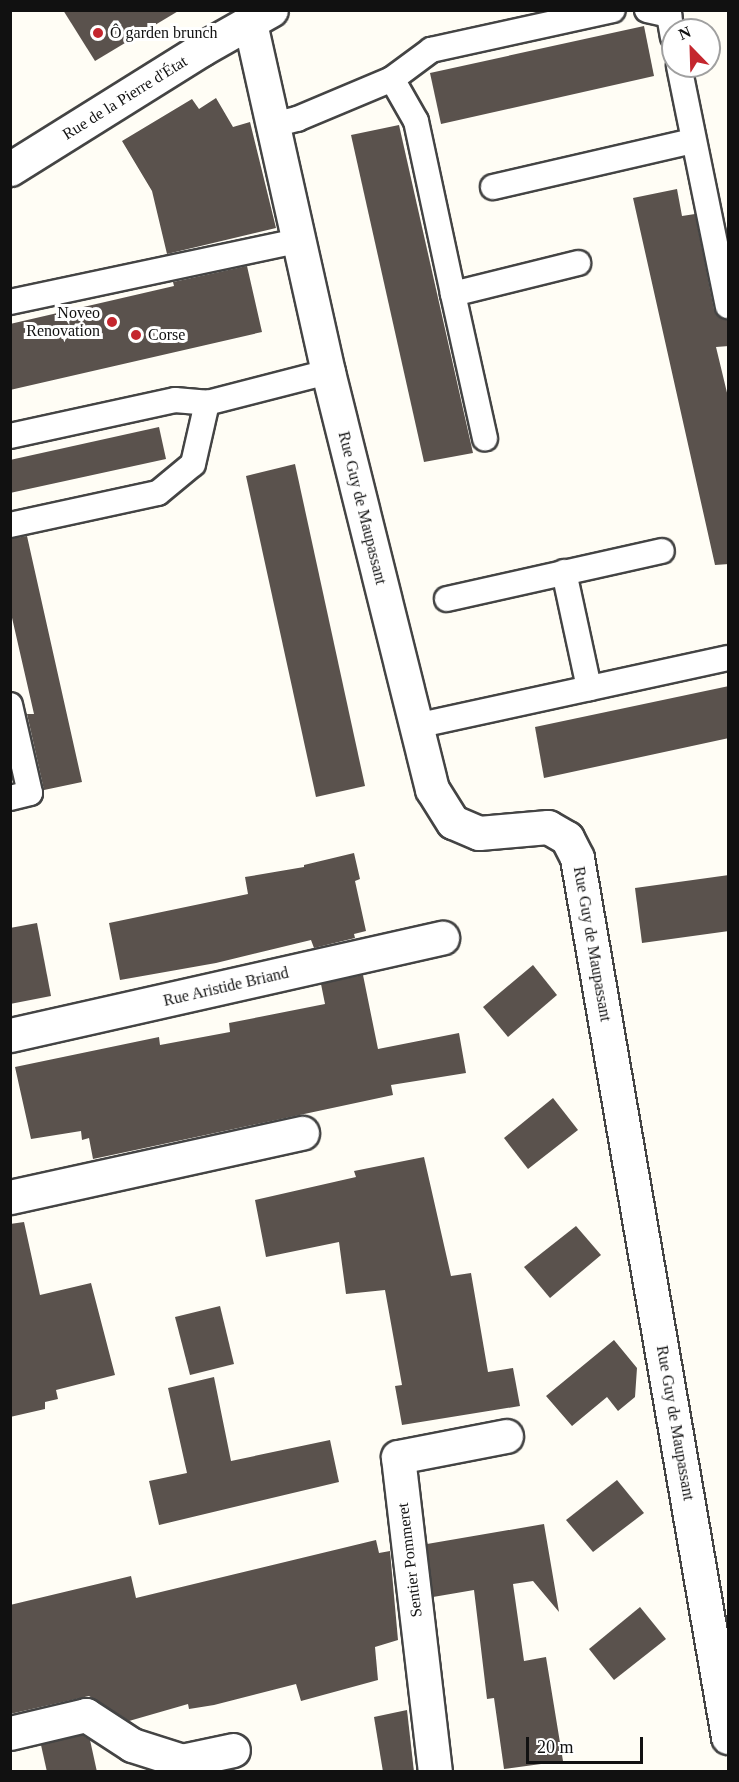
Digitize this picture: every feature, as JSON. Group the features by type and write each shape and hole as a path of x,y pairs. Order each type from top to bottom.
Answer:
{"street":[{"name":"Rue Guy de Maupassant","path":"261,17 273,125 298,241 328,372 432,789 453,822 479,833 548,827 567,838 577,858 729,1737"},
{"name":"Rue de la Pierre d'État","path":"10,169 261,17"},
{"name":"Rue Aristide Briand","path":"10,1035 442,938"},
{"path":"10,1197 302,1133"},
{"name":"Sentier Pommeret","path":"435,1772 398,1457 506,1436"},
{"path":"10,1733 86,1715 132,1745 182,1761 233,1750"}],"lane":[{"path":"273,125 297,119 392,79 431,50 613,10"},
{"path":"647,10 669,15 670,18"},
{"path":"680,78 729,306"},
{"path":"392,79 416,121 485,438"},
{"path":"493,187 693,141"},
{"path":"10,302 298,241"},
{"path":"453,294 578,263"},
{"path":"10,436 176,400 207,403 328,372"},
{"path":"10,525 158,493 193,464 207,403"},
{"path":"447,599 662,551"},
{"path":"564,572 589,688"},
{"path":"416,726 729,658"},
{"path":"10,705 30,793 10,798"}],"building":[{"path":"63,10 180,10 95,61"},
{"path":"644,26 654,76 441,124 430,73"},
{"path":"216,98 233,127 250,122 276,228 167,254 152,191 122,141 192,99 199,109"},
{"path":"399,125 473,453 424,462 351,135"},
{"path":"677,189 682,216 695,214 714,309 718,316 729,320 729,346 716,347 729,401 729,564 715,565 633,198"},
{"name":"Corse","path":"247,266 262,332 10,390 10,324 174,286 173,282"},
{"path":"159,427 166,459 10,493 10,460"},
{"path":"295,464 365,786 316,797 246,476"},
{"path":"27,536 82,782 44,790 27,714 34,714 10,609 10,539"},
{"path":"729,686 729,738 544,778 535,727"},
{"path":"354,853 360,879 355,881 366,931 354,934 355,938 314,948 311,940 216,963 120,980 109,923 248,894 245,877 304,867 304,865"},
{"path":"729,875 729,931 642,943 635,888"},
{"path":"37,923 51,996 10,1004 10,928"},
{"path":"533,965 557,995 508,1037 483,1007"},
{"path":"363,975 378,1049 459,1033 466,1073 391,1085 393,1095 93,1159 89,1138 82,1140 81,1131 31,1139 15,1067 159,1037 160,1045 230,1032 229,1023 325,1004 321,984"},
{"path":"553,1098 578,1130 528,1169 504,1138"},
{"path":"424,1157 451,1276 471,1273 488,1372 513,1368 520,1406 402,1425 395,1386 402,1385 385,1290 346,1294 339,1242 266,1257 255,1200 356,1177 354,1171"},
{"path":"24,1222 40,1295 91,1283 115,1375 56,1390 58,1399 45,1402 45,1409 10,1417 10,1224"},
{"path":"576,1226 601,1255 550,1298 524,1267"},
{"path":"220,1306 234,1364 190,1375 175,1317"},
{"path":"614,1340 637,1368 635,1397 618,1411 607,1397 572,1426 546,1396"},
{"path":"214,1377 231,1461 330,1440 339,1482 159,1525 149,1481 187,1473 168,1388"},
{"path":"617,1480 644,1513 593,1552 566,1520"},
{"path":"544,1524 559,1612 533,1581 513,1584 524,1661 546,1657 563,1761 504,1769 494,1698 487,1699 474,1590 433,1597 427,1544"},
{"path":"376,1540 379,1553 390,1551 398,1640 375,1647 378,1680 301,1701 296,1684 214,1705 189,1709 188,1704 129,1721 89,1696 10,1714 10,1605 131,1576 136,1598"},
{"path":"640,1607 666,1639 614,1680 589,1649"},
{"path":"407,1710 414,1772 383,1772 374,1717"},
{"path":"82,1735 90,1740 97,1772 47,1772 41,1745"}],"place":[{"name":"Ô garden brunch","path":"98,33"},
{"name":"Noveo Renovation","path":"112,322"},
{"name":"Corse","path":"136,335"}]}
